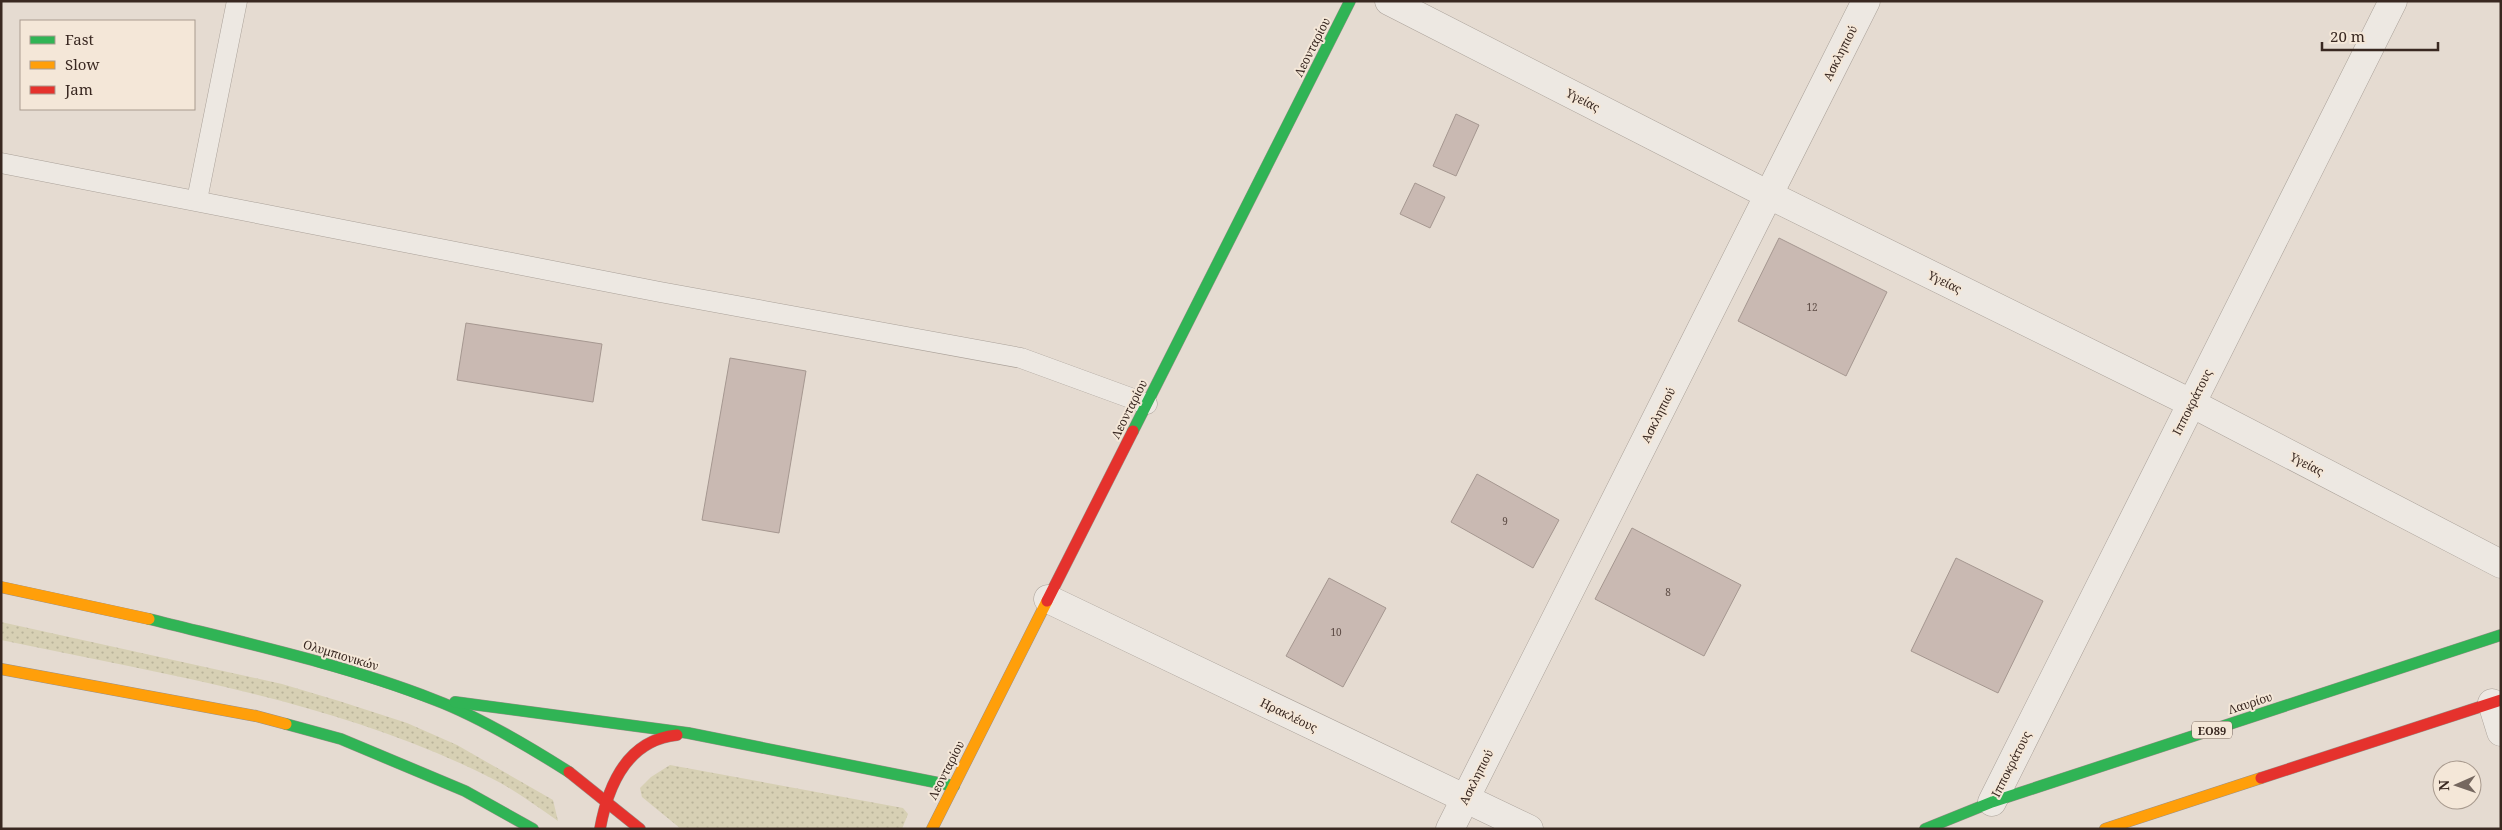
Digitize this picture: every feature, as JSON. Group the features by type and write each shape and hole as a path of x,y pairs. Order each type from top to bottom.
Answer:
{"main road":[{"name":"Λεονταρίου","path":"932,829 1350,1"},
{"name":"Ολυμπιονικών","path":"1,587 149,619 307,658 436,700 526,745 576,776 608,800 640,829"},
{"name":"Λαυρίου","path":"1925,829 1992,802 2501,636"},
{"path":"1,669 256,716 341,738 465,791 532,829"},
{"path":"436,700 688,733 954,786"},
{"path":"2105,829 2496,701"},
{"path":"600,829 608,800 626,762 638,750 660,738 688,733"}],"street":[{"name":"Υγείας","path":"1389,1 1769,194 2191,403 2501,564"},
{"name":"Ασκληπιού","path":"1450,829 1866,1"},
{"name":"Ιπποκράτους","path":"1992,802 2393,1"},
{"name":"Ηρακλέους","path":"1048,599 1529,829"},
{"path":"2496,701 2501,732"}],"lane":[{"path":"197,200 237,1"},
{"path":"1,163 660,292 1021,358 1147,404"}],"shaded area":[{"path":"1,622 282,684 407,723 457,745 553,800 558,821 491,778 433,751 374,729 251,693 1,640"},
{"path":"670,765 903,808 908,814 902,829 681,829 642,797 640,788 651,777"}],"building":[{"path":"1456,114 1479,125 1456,176 1433,166"},
{"path":"1415,183 1445,197 1430,228 1400,214"},
{"path":"1779,238 1887,292 1846,376 1738,321"},
{"path":"466,323 602,344 593,402 457,380"},
{"path":"730,358 806,371 779,533 702,520"},
{"path":"1477,474 1559,520 1533,568 1451,522"},
{"path":"1632,528 1741,585 1704,656 1595,599"},
{"path":"1956,558 2043,601 1998,693 1911,651"},
{"path":"1329,578 1386,608 1343,687 1286,656"}],"traffic: fast":[{"path":"1133,431 1350,1"},
{"path":"149,619 294,655 400,687 452,707 486,723 569,772"},
{"path":"1925,829 1992,802 2501,635"},
{"path":"455,702 688,733 954,786"},
{"path":"286,724 341,739 465,791 533,829"}],"traffic: slow":[{"path":"1,587 149,619"},
{"path":"932,829 1047,601"},
{"path":"1,669 256,716 286,724"},
{"path":"2105,829 2261,778"}],"traffic: jam":[{"path":"1047,601 1133,431"},
{"path":"2261,778 2501,700"},
{"path":"600,829 608,796 623,767 633,755 645,746 660,739 677,735"},
{"path":"569,772 640,829"}]}
